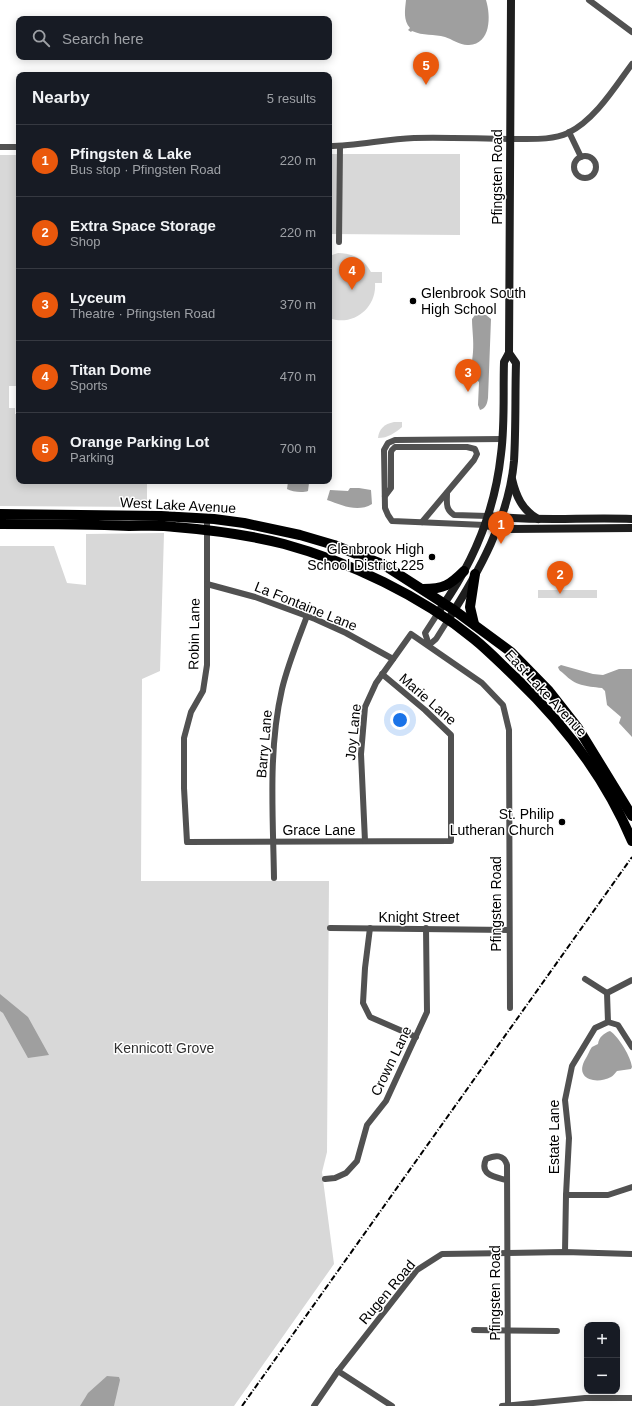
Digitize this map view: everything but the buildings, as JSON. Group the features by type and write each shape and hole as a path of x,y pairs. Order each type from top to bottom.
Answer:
{"main road":[{"name":"Pfingsten Road","path":"438,613 476,550 488,516 497,483 502,439 504,362 509,353 511,0"},
{"name":"Pfingsten Road","path":"448,620 475,574 504,512 514,462 515,442 516,363 509,353"},
{"path":"511,477 515,494 521,504 527,511 539,520"},
{"name":"West Lake Avenue","path":"0,514 206,518 280,530 334,545 384,565 454,610"},
{"path":"488,516 539,520 632,519"},
{"name":"West Lake Avenue","path":"0,524 173,526 207,530 283,544 313,553 396,589 448,620"},
{"path":"485,525 509,529 531,530 632,528"},
{"path":"423,590 443,587 451,584 464,571"},
{"path":"474,624 470,607 475,574"},
{"name":"East Lake Avenue","path":"454,610 511,652 549,691 578,728 632,816"},
{"name":"East Lake Avenue","path":"448,620 475,640 497,660 529,690 552,715 579,748 594,771 613,802 632,841"}],"street":[{"path":"590,0 632,32"},
{"path":"332,146 413,138 510,139 558,136 569,132 600,108 632,64"},
{"path":"569,132 581,157"},
{"path":"339,242 340,146"},
{"path":"0,147 16,147"},
{"path":"485,525 392,521 386,512 384,450 391,441 502,439"},
{"path":"385,496 391,488 391,452 395,447 475,448 477,451 476,457 448,493 422,522"},
{"path":"448,493 447,506 449,512 454,515 488,516"},
{"name":"Robin Lane","path":"187,842 184,788 184,738 191,712 203,691 207,665 206,518"},
{"name":"La Fontaine Lane","path":"207,584 255,597 307,616 346,633 393,659"},
{"name":"Pfingsten Road","path":"438,613 425,633 429,645 482,683 503,705 509,730 510,1008"},
{"name":"Barry Lane","path":"274,878 272,781 276,723 282,689 307,616"},
{"name":"Pfingsten Road","path":"429,645 436,639 448,620"},
{"name":"Joy Lane","path":"365,841 361,754 365,707 376,683 411,634 429,645"},
{"name":"Marie Lane","path":"382,674 425,710 451,735 451,841"},
{"name":"Grace Lane","path":"187,842 451,841"},
{"name":"Knight Street","path":"330,928 509,930"},
{"path":"370,928 365,968 363,1003 370,1017 416,1037"},
{"name":"Crown Lane","path":"325,1179 335,1178 346,1173 356,1161 367,1125 386,1101 428,1012 426,928"},
{"path":"585,979 607,993"},
{"path":"607,993 632,980"},
{"path":"607,993 608,1022 618,1025 632,1047"},
{"name":"Estate Lane","path":"565,1252 569,1138 565,1100 572,1066 595,1028 608,1022"},
{"name":"Pfingsten Road","path":"506,1180 491,1176 485,1171 484,1164 486,1159 492,1156 500,1156 506,1161 507,1165 509,1330 506,1406"},
{"name":"Estate Lane","path":"566,1195 608,1195 632,1187"},
{"name":"Rugen Road","path":"314,1406 338,1371 417,1270 442,1254 565,1252 632,1254"},
{"path":"474,1330 557,1330"},
{"path":"338,1371 392,1406"},
{"path":"506,1406 585,1398 632,1398"}],"green space":[{"path":"332,154 460,154 460,235 332,234"},
{"path":"0,155 16,155 16,386 9,386 9,408 15,408 16,414 16,484 147,484 147,507 0,506"},
{"path":"338,253 348,254 361,260 371,272 382,272 382,283 375,283 375,292 368,307 362,313 347,320 332,319 332,255"},
{"path":"394,422 402,422 402,427 391,435 378,438 383,427"},
{"name":"Kennicott Grove","path":"164,533 160,671 142,679 141,881 329,881 327,1152 322,1172 334,1264 234,1406 0,1406 0,546 54,546 67,583 86,585 86,534"},
{"path":"538,590 597,590 597,598 538,598"}],"shaded area":[{"path":"406,0 486,0 489,14 488,28 482,40 469,45 445,37 411,32 408,30 410,28 405,18"},
{"path":"475,315 486,315 491,319 488,398 486,406 480,410 478,405 479,382 472,372 472,319"},
{"path":"288,484 309,484 308,491 306,492 287,489"},
{"path":"350,488 371,490 372,504 366,507 355,508 327,500 330,490 348,491"},
{"path":"561,665 593,674 603,675 619,669 632,669 632,737 619,723 621,717 607,705 605,691 602,688 586,686 573,681 559,669 558,667"},
{"path":"0,994 28,1017 49,1055 28,1058 3,1013 0,1011"},
{"path":"610,1031 624,1048 632,1067 631,1069 617,1071 612,1077 605,1079 593,1080 588,1078 582,1071 586,1058 592,1047 598,1044 599,1039"},
{"path":"107,1376 119,1377 120,1380 114,1406 80,1406 88,1393"}],"railway":[{"path":"242,1406 632,857"}],"place":[{"name":"Orange Parking Lot","path":"426,85"},
{"name":"Titan Dome","path":"352,290"},
{"name":"Glenbrook South High School","path":"413,301"},
{"name":"Lyceum","path":"468,392"},
{"name":"Pfingsten & Lake","path":"501,544"},
{"name":"Glenbrook High School District 225","path":"432,557"},
{"name":"Extra Space Storage","path":"560,594"},
{"name":"St. Philip Lutheran Church","path":"562,822"}]}
